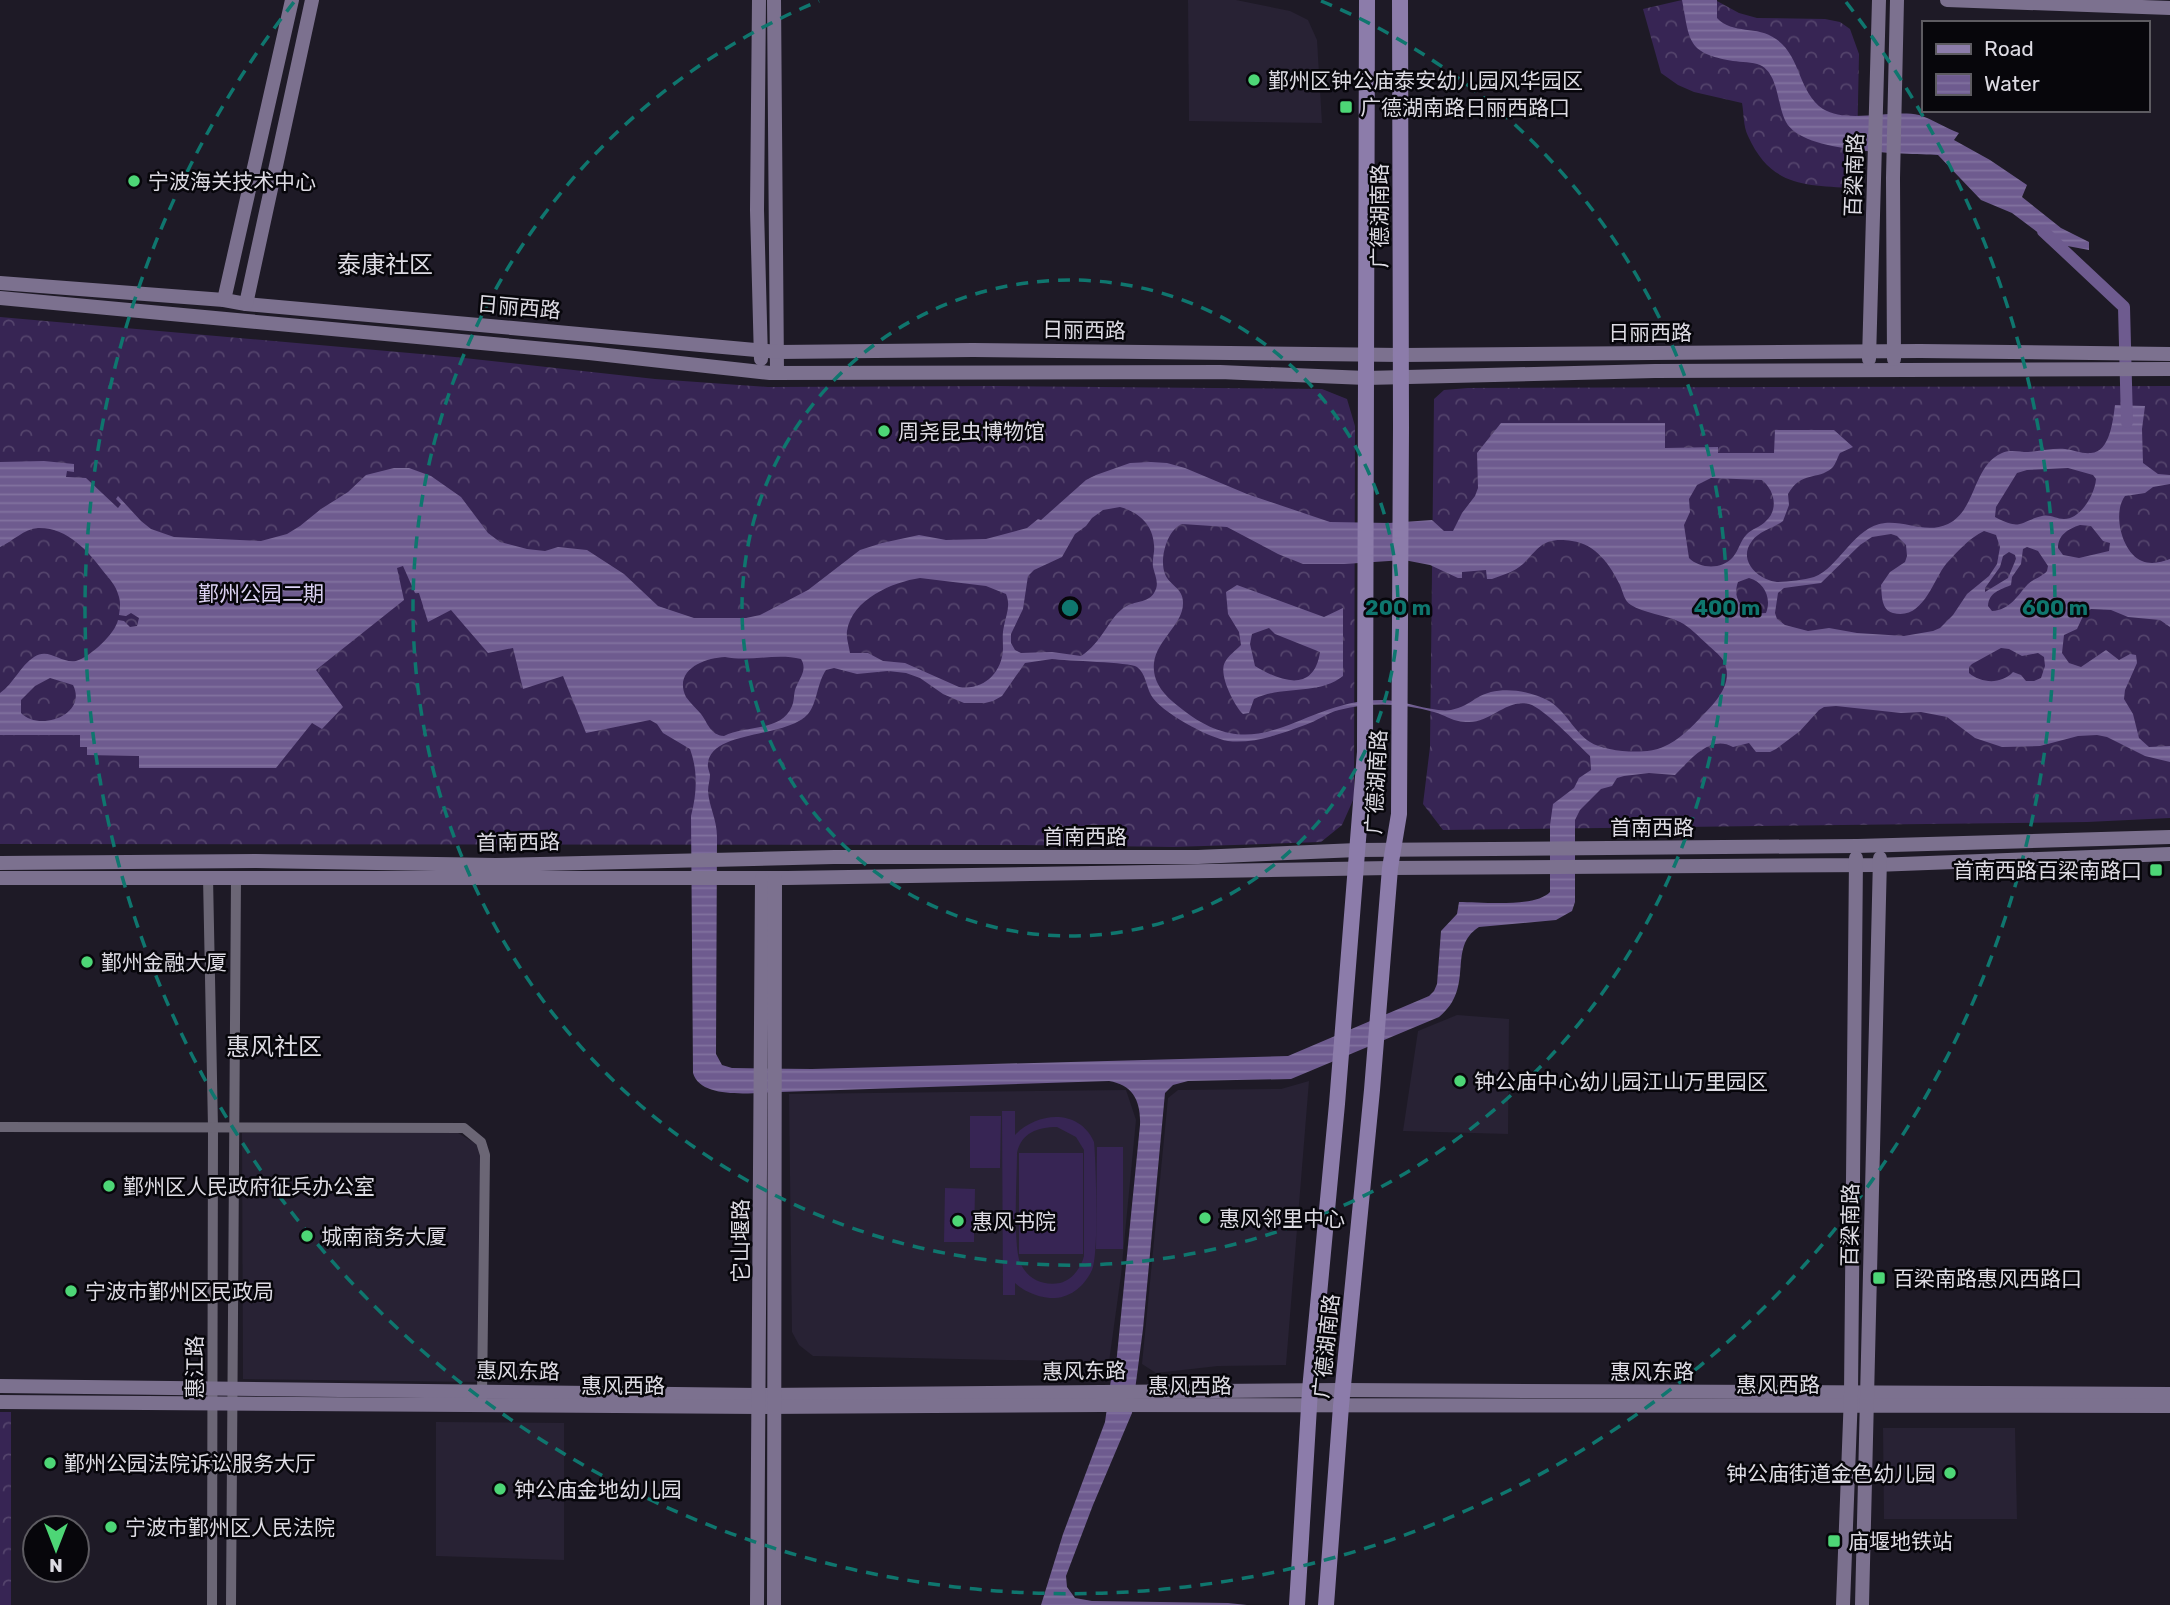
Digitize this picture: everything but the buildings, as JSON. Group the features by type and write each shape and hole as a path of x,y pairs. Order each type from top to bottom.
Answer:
{"main road":[{"path":"224,300 292,0"},
{"path":"246,304 312,0"},
{"path":"759,0 757,210 760,372"},
{"path":"774,0 777,373"},
{"name":"广德湖南路","path":"1297,1605 1310,1398 1365,752 1367,0"},
{"name":"广德湖南路","path":"1326,1605 1390,868 1399,814 1400,0"},
{"name":"百梁南路","path":"1869,370 1879,0"},
{"name":"百梁南路","path":"1894,370 1893,178 1897,0"},
{"path":"1947,0 2170,8"},
{"name":"日丽西路","path":"0,283 224,300 778,352 972,350 1401,355 1894,351 2165,354"},
{"name":"日丽西路","path":"0,298 777,373 1220,372 1401,378 1655,371 2170,369"},
{"name":"首南西路","path":"0,863 256,860 496,864 834,857 1198,858 1357,850 1880,846 2170,837"},
{"name":"百梁南路","path":"1843,1605 1851,1399 1857,846"},
{"name":"百梁南路","path":"1862,1605 1880,846"},
{"name":"首南西路","path":"0,878 768,878 1390,868 1880,865 2170,854"},
{"name":"它山堰路","path":"768,878 767,1401 774,1605"},
{"name":"惠风东路","path":"0,1386 213,1395 234,1387 482,1399 767,1401 1104,1398"},
{"path":"1851,1399 2170,1394"},
{"path":"0,1402 213,1395 234,1403 482,1399"},
{"name":"惠风西路","path":"1104,1398 1136,1398"},
{"name":"惠风东路","path":"1136,1398 1310,1398"},
{"name":"惠风西路","path":"1310,1398 1851,1399"},
{"path":"1867,1399 2170,1406"},
{"name":"它山堰路","path":"757,1605 767,1401"}],"street":[{"name":"惠江路","path":"208,877 213,1128 212,1605"},
{"name":"惠江路","path":"232,1605 236,877"},
{"path":"0,1127 464,1128 481,1142 486,1168 482,1399"}],"shaded area":[{"name":"鄞州区钟公庙泰安幼儿园风华园区","path":"1188,0 1236,0 1290,11 1308,20 1317,40 1322,123 1189,121"},
{"name":"钟公庙中心幼儿园江山万里园区","path":"1457,1015 1509,1019 1508,1134 1403,1131 1418,1031"},
{"path":"1309,1081 1286,1365 1218,1366 1156,1373 1142,1364 1168,1098 1178,1090 1281,1089"},
{"name":"惠风书院","path":"1126,1090 1136,1120 1121,1275 1109,1362 813,1356 799,1345 792,1332 789,1094"},
{"path":"242,1133 458,1133 478,1145 481,1157 478,1382 243,1379"},
{"name":"钟公庙金地幼儿园","path":"436,1422 564,1423 564,1560 436,1556"},
{"name":"钟公庙街道金色幼儿园","path":"1883,1428 2015,1428 2017,1519 1884,1519"}],"green space":[{"path":"1682,0 1717,1 1739,13 1757,18 1825,19 1840,22 1850,29 1859,54 1857,150 1853,188 1805,184 1779,174 1757,153 1748,136 1742,103 1694,92 1661,73 1643,9"},
{"name":"鄞州公园二期","path":"0,317 455,357 655,379 768,387 1322,389 1347,399 1355,426 1354,798 1342,825 1321,842 1174,847 0,844"},
{"path":"2170,386 2170,818 2087,822 1443,830 1423,804 1430,747 1434,399 1444,390"},
{"path":"1002,1111 1015,1111 1015,1135 1024,1127 1046,1118 1057,1117 1078,1123 1094,1142 1096,1228 1092,1270 1086,1281 1077,1289 1061,1297 1039,1296 1015,1283 1015,1295 1003,1295","holes":["1057,1127 1076,1137 1084,1150 1084,1256 1081,1265 1068,1279 1060,1283 1041,1282 1027,1273 1018,1254 1017,1153 1026,1136 1043,1128"]},
{"path":"970,1116 1001,1116 1000,1168 970,1168"},
{"path":"1097,1147 1123,1147 1123,1249 1096,1249"},
{"path":"1019,1153 1083,1153 1083,1254 1019,1254"},
{"path":"945,1188 975,1189 974,1242 944,1242"},
{"path":"0,1412 11,1412 11,1605 0,1605"}],"water":[{"path":"1682,0 1717,0 1717,18 1723,23 1761,32 1776,39 1790,55 1815,102 1823,109 1857,116 1919,115 1959,133 1954,140 2027,185 2022,197 2061,228 2089,242 2089,250 2062,245 2044,237 2012,213 1981,200 1938,155 1855,150 1832,146 1796,133 1786,122 1771,75 1766,69 1757,64 1718,58 1707,54 1693,43"},
{"path":"2115,405 2145,406 2142,429 2143,463 2158,474 2170,475 2170,484 2153,487 2145,493 2125,496 2121,503 2119,522 2124,541 2135,557 2149,563 2170,559 2170,627 2160,620 2128,617 2111,610 2091,609 2084,614 2077,629 2064,635 2062,653 2069,663 2081,667 2106,650 2119,660 2130,654 2136,655 2137,663 2125,690 2124,699 2133,714 2139,738 2149,747 2170,746 2170,762 2145,756 2107,737 2097,735 2078,736 2040,746 2002,747 1975,738 1947,717 1921,712 1824,707 1800,731 1770,752 1756,752 1749,743 1733,747 1716,744 1701,750 1675,775 1649,773 1624,776 1617,778 1612,786 1601,789 1580,810 1575,820 1575,902 1572,911 1556,920 1479,927 1469,936 1464,946 1456,993 1439,1017 1291,1079 1188,1081 1173,1085 1165,1093 1143,1329 1132,1413 1066,1576 1067,1587 1075,1598 1092,1601 1247,1605 1041,1605 1063,1534 1105,1422 1112,1372 1116,1365 1140,1125 1139,1109 1134,1095 1124,1086 1109,1081 744,1093 718,1091 698,1082 693,1073 691,816 695,774 690,749 663,733 657,724 650,720 586,733 563,676 523,689 513,648 488,653 451,610 428,622 419,593 415,593 403,566 397,568 404,600 316,670 343,707 322,729 312,723 276,768 139,768 139,756 87,755 87,747 80,747 80,735 0,735 0,693 29,661 39,654 45,654 76,661 101,644 118,620 124,621 130,627 137,626 139,618 131,613 126,616 119,615 120,599 114,585 91,556 76,542 58,531 33,529 0,547 0,462 44,461 74,464 74,472 67,471 66,477 86,478 118,508 121,504 116,499 118,496 151,529 174,537 261,541 287,534 300,526 348,492 366,475 394,468 409,468 431,476 461,497 488,533 500,542 545,551 558,547 587,550 624,574 658,606 694,618 746,618 760,615 808,590 860,550 919,535 946,540 986,539 1027,528 1038,519 1041,520 1086,480 1130,463 1167,463 1185,468 1247,494 1330,522 1389,523 1432,520 1444,531 1453,531 1478,488 1477,453 1501,423 1665,423 1665,448 1718,447 1718,453 1774,453 1775,430 1834,430 1853,447 1840,453 1826,472 1804,479 1793,487 1788,494 1789,505 1783,521 1759,535 1748,548 1748,562 1763,577 1777,582 1801,580 1823,572 1864,531 1874,526 1893,523 1932,528 1948,524 1964,509 1985,468 1992,459 2002,453 2060,449 2088,453 2097,451 2106,441 2112,427","holes":["2068,468 2093,475 2096,479 2090,498 2076,515 2064,519 2042,516 2020,524 2010,524 1995,517 1996,507 2017,473","1711,478 1762,480 1770,490 1774,506 1765,522 1749,532 1733,557 1717,566 1705,566 1689,558 1684,525 1690,512 1689,499 1697,485","1120,507 1143,520 1153,538 1156,590 1148,599 1119,611 1094,644 1081,656 1052,652 1021,653 1015,650 1011,643 1011,634 1023,609 1028,576 1034,570 1062,557 1075,534 1103,510","1182,524 1227,527 1303,564 1404,560 1430,565 1458,578 1462,578 1462,572 1486,570 1487,579 1516,569 1548,542 1562,540 1581,543 1595,551 1607,563 1629,603 1636,608 1684,624 1717,654 1726,668 1726,683 1714,703 1684,733 1663,747 1647,751 1615,750 1590,742 1549,701 1513,690 1494,691 1451,710 1436,710 1383,700 1353,703 1257,734 1233,734 1207,725 1178,706 1157,682 1154,670 1156,654 1179,617 1183,602 1181,593 1167,578 1163,568 1168,539","2080,525 2091,526 2103,541 2110,543 2109,551 2079,558 2063,555 2058,543 2068,531","1984,531 1996,535 2000,547 1997,564 1989,576 1967,594 1953,615 1933,631 1904,636 1829,628 1808,631 1785,625 1777,619 1775,613 1778,593 1784,588 1821,583 1860,545 1872,537 1891,534 1906,545 1907,556 1905,562 1890,572 1881,585 1883,602 1886,609 1893,613 1912,611 1926,597 1946,564 1968,541","2027,547 2038,551 2048,566 2047,571 2028,584 2017,598 2004,608 1992,611 1988,606 1990,598 2011,585 2012,577 2021,564 2023,549","2009,552 2015,555 2016,559 2008,578 1985,592 2000,567 2003,556","920,578 986,586 1006,594 1008,606 1002,658 995,673 976,686 959,687 905,663 883,661 868,653 850,653 847,634 850,620 865,601 886,588","1749,578 1759,583 1767,596 1766,613 1750,614 1740,604 1736,592 1738,582","2001,648 2022,656 2038,653 2044,657 2045,666 2041,678 2034,681 2026,681 2013,672 2003,679 1992,681 1974,677 1969,673 1972,664","725,657 792,657 801,659 803,669 792,706 780,720 724,736 712,731 686,697 683,688 687,673 700,663","1052,659 1137,667 1151,695 1164,709 1198,730 1220,739 1238,742 1267,738 1351,707 1410,707 1469,722 1521,703 1535,707 1551,719 1590,756 1591,770 1553,804 1550,825 1550,892 1543,897 1520,902 1459,902 1457,914 1441,931 1437,984 1429,996 1288,1056 812,1069 732,1068 722,1065 716,1054 717,837 708,791 708,765 712,753 735,740 798,722 811,710 826,670 834,668 857,674 888,671 906,673 964,703 993,701 1002,696 1025,663","50,678 73,685 76,696 74,705 59,717 39,721 21,713 21,700 35,686"]},
{"path":"1237,585 1324,617 1343,608 1343,676 1322,686 1276,692 1254,699 1249,713 1243,714 1235,704 1225,681 1223,667 1226,660 1241,645 1239,632 1228,614 1226,592","holes":["1269,628 1275,634 1320,652 1317,665 1311,674 1304,679 1285,679 1255,666 1250,644 1252,634"]}],"waterway":[{"path":"2043,231 2124,307 2127,422"}],"place":[{"name":"鄞州区钟公庙泰安幼儿园风华园区","path":"1254,80"},
{"name":"广德湖南路日丽西路口","path":"1346,107"},
{"name":"宁波海关技术中心","path":"134,181"},
{"name":"周尧昆虫博物馆","path":"884,431"},
{"name":"首南西路百梁南路口","path":"2156,870"},
{"name":"鄞州金融大厦","path":"87,962"},
{"name":"钟公庙中心幼儿园江山万里园区","path":"1460,1081"},
{"name":"鄞州区人民政府征兵办公室","path":"109,1186"},
{"name":"惠风邻里中心","path":"1205,1218"},
{"name":"惠风书院","path":"958,1221"},
{"name":"城南商务大厦","path":"307,1236"},
{"name":"百梁南路惠风西路口","path":"1879,1278"},
{"name":"宁波市鄞州区民政局","path":"71,1291"},
{"name":"鄞州公园法院诉讼服务大厅","path":"50,1463"},
{"name":"钟公庙街道金色幼儿园","path":"1950,1473"},
{"name":"钟公庙金地幼儿园","path":"500,1489"},
{"name":"宁波市鄞州区人民法院","path":"111,1527"},
{"name":"庙堰地铁站","path":"1834,1541"}],"district":[{"name":"泰康社区","path":"385,265"},
{"name":"惠风社区","path":"274,1047"}]}
